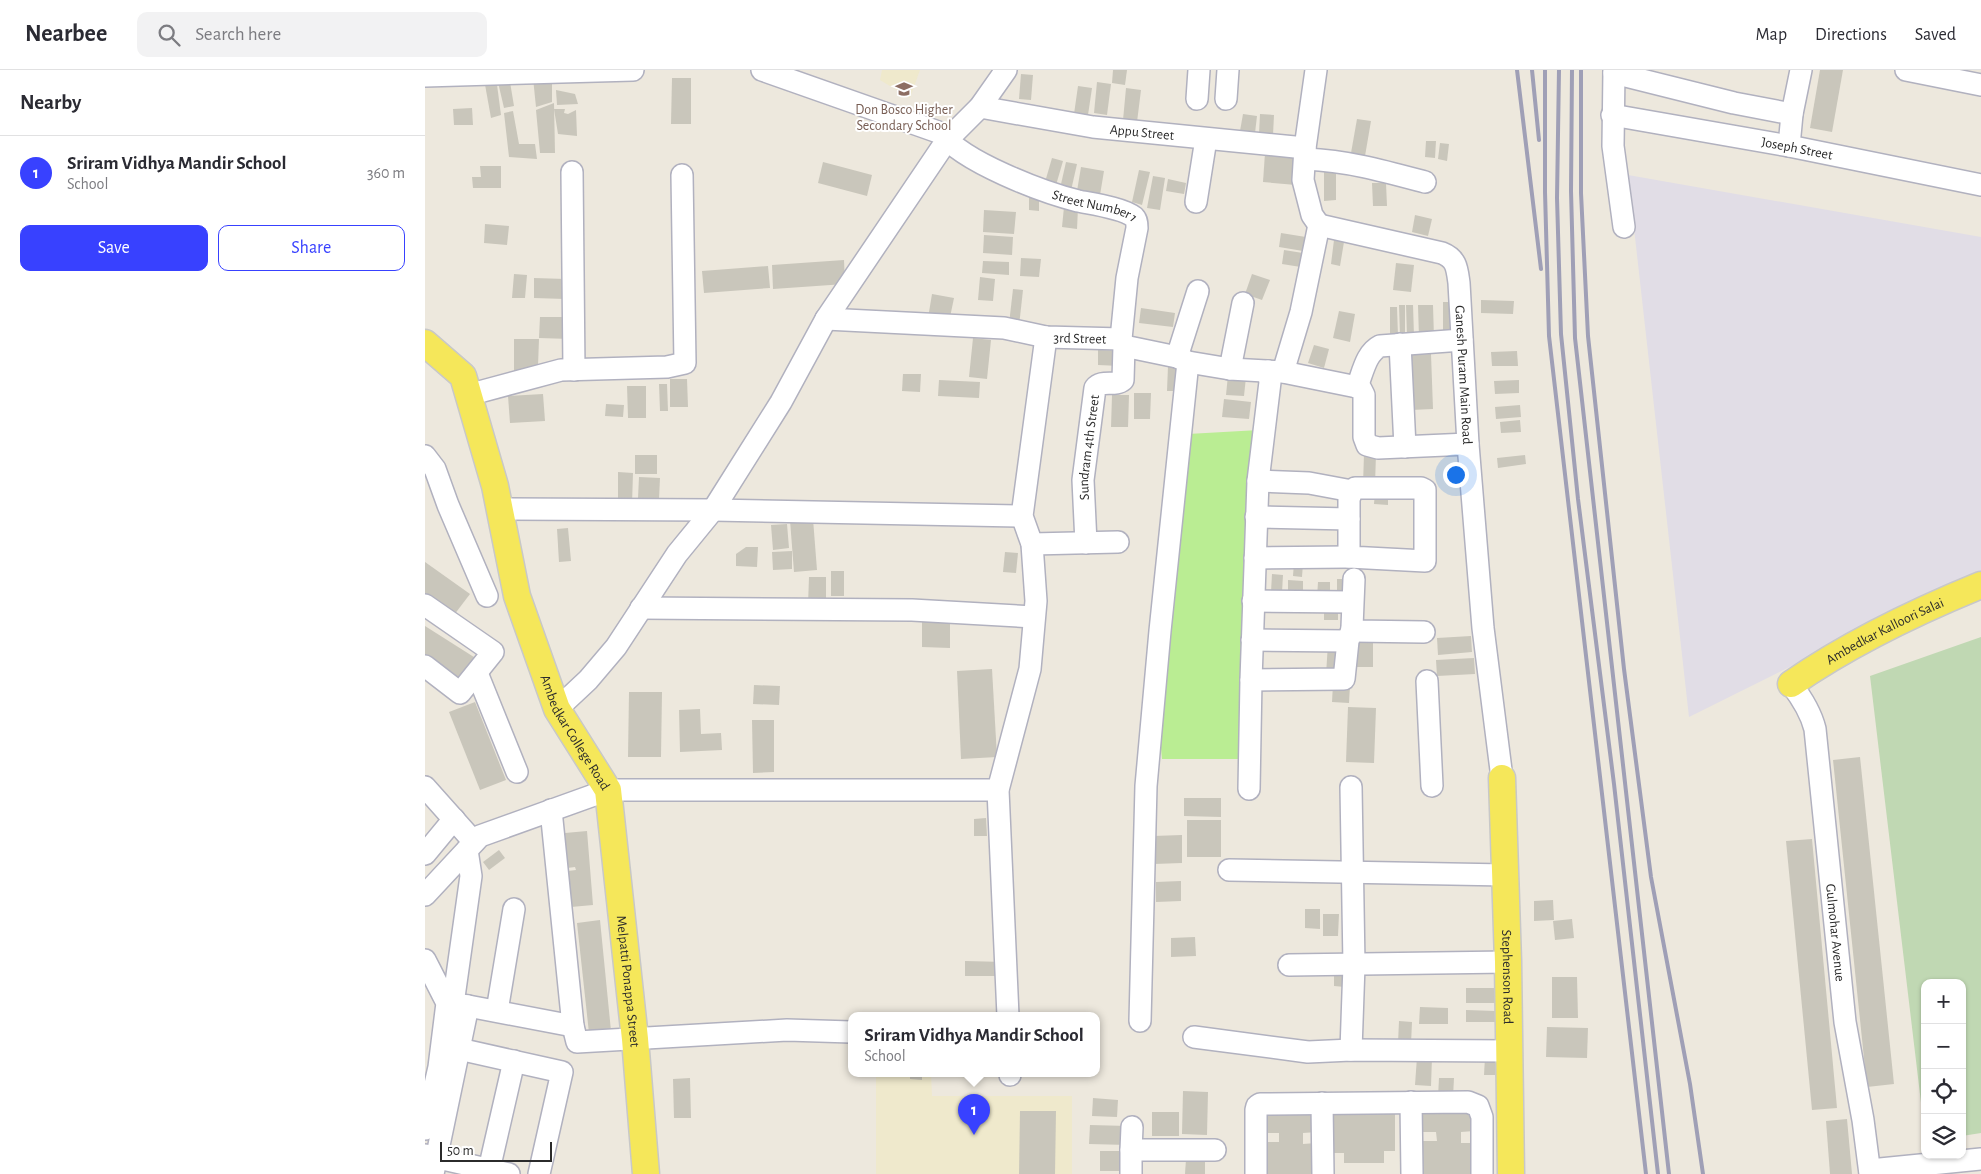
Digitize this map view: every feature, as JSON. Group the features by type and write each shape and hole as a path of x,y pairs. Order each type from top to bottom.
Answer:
{"main road":[{"name":"Ambedkar College Road","path":"425,343 463,376 495,486 517,596 557,709 608,790"},
{"name":"Ambedkar Kalloori Salai","path":"1796,689 1819,664 1874,634 1981,585"},
{"name":"Ambedkar Kalloori Salai","path":"1796,689 1836,670 1880,644 1981,600"},
{"name":"Stephenson Road","path":"1502,778 1508,962 1511,1174"},
{"name":"Melpatti Ponappa Street","path":"608,790 635,1039 646,1174"}],"street":[{"path":"425,76 633,70"},
{"path":"762,70 941,133 947,140"},
{"path":"557,709 588,680 616,647 677,554 713,510 781,402 826,319 947,140 981,106 1006,70"},
{"path":"1197,99 1199,70"},
{"path":"1226,99 1228,70"},
{"path":"1249,788 1258,480 1271,382 1301,312 1319,225 1312,215 1303,180 1316,70"},
{"path":"1789,146 1792,114 1801,70"},
{"path":"1906,70 1981,86"},
{"path":"1624,227 1613,146 1614,72 1734,103 1792,114"},
{"name":"Appu Street","path":"981,106 1093,127 1206,139 1305,154 1369,166 1425,182"},
{"name":"Joseph Street","path":"1613,115 1789,146 1981,185"},
{"path":"1197,202 1206,139"},
{"name":"Street Number 1","path":"947,140 989,167 1056,195 1122,212 1134,218 1137,222 1137,228 1127,278 1123,342"},
{"path":"572,172 574,370"},
{"path":"468,395 561,370 667,367 685,363 682,175"},
{"name":"Ganesh Puram Main Road","path":"1319,225 1450,256 1455,263 1459,283 1468,444 1483,628 1502,778"},
{"path":"1140,1021 1146,786 1183,359 1198,291"},
{"path":"1230,369 1243,302"},
{"name":"3rd Street","path":"826,319 1004,328 1046,337 1123,342 1183,359 1230,369 1276,372 1357,387"},
{"path":"1008,1012 998,790 1030,669 1036,601 1032,544 1022,516 1046,337"},
{"path":"1462,340 1380,346 1373,349 1357,387 1361,389 1363,395 1364,438 1367,445 1378,448 1468,444"},
{"name":"Sundram 4th Street","path":"1086,543 1083,480 1095,388 1097,385 1118,384 1123,380 1123,342"},
{"path":"1401,344 1405,447"},
{"path":"425,456 435,469 448,505 487,596"},
{"path":"1258,480 1309,483 1352,491"},
{"path":"1255,558 1349,557 1425,561 1425,490 1419,488 1355,488 1349,499 1349,557"},
{"path":"499,509 713,510 1022,516"},
{"path":"1256,517 1349,519"},
{"path":"1032,544 1118,542"},
{"path":"1251,680 1344,679 1350,635 1354,579"},
{"path":"1253,601 1352,602"},
{"path":"425,605 493,652 460,693 425,666"},
{"path":"641,608 912,610 1034,617"},
{"path":"1252,640 1350,635 1356,631 1424,632"},
{"path":"477,673 517,772"},
{"path":"1427,681 1432,786"},
{"name":"Gulmohar Avenue","path":"1796,689 1813,721 1817,740 1845,1022 1863,1120 1870,1172"},
{"path":"425,787 454,819 470,846 471,876 456,1004 425,1129"},
{"path":"1351,787 1354,965 1351,1050"},
{"path":"425,895 480,836 608,790"},
{"name":"Ambedkar College Road","path":"608,790 998,790"},
{"path":"551,810 573,1026 577,1042 787,1030 848,1032"},
{"path":"425,854 454,819"},
{"path":"1229,870 1506,875"},
{"path":"497,1011 515,909"},
{"path":"425,960 431,989 456,1004 573,1026"},
{"path":"1289,965 1508,962"},
{"path":"456,1004 459,1049 431,1162 495,1173 514,1062"},
{"path":"1194,1036 1307,1052 1351,1050 1510,1051"},
{"path":"459,1049 562,1072 539,1174"},
{"path":"1411,1102 1412,1174"},
{"path":"1256,1174 1257,1106 1411,1102 1468,1102 1478,1106 1482,1117 1483,1174"},
{"path":"1322,1103 1323,1174"},
{"path":"1131,1174 1132,1127"},
{"path":"1131,1150 1215,1150"},
{"path":"1870,1172 1942,1168 1981,1159"}],"shaded area":[{"name":"Don Bosco Higher Secondary School","path":"882,70 920,70 910,98 880,80"},
{"path":"1628,175 1981,237 1981,572 1689,717"},
{"path":"876,1077 931,1077 932,1096 1072,1096 1072,1174 876,1174"}],"green space":[{"path":"1259,430 1244,759 1162,759 1159,728 1188,434"},
{"path":"1981,637 1981,1133 1966,1135 1966,979 1921,979 1921,1103 1870,676"}],"building":[{"path":"1113,70 1127,70 1125,85 1112,83"},
{"path":"1820,70 1843,70 1832,132 1810,128"},
{"path":"1021,74 1033,75 1031,100 1019,99"},
{"path":"509,76 514,106 504,108 497,78"},
{"path":"496,77 501,115 491,118 484,79"},
{"path":"552,77 552,102 536,107 533,78"},
{"path":"672,78 691,78 691,124 671,124"},
{"path":"1097,82 1111,84 1107,115 1094,113"},
{"path":"1078,86 1092,88 1088,115 1074,114"},
{"path":"1126,88 1141,90 1137,122 1123,120"},
{"path":"556,90 575,94 578,104 557,105"},
{"path":"554,103 555,153 540,153 536,110"},
{"path":"472,108 473,125 454,125 453,109"},
{"path":"554,109 565,109 564,113 568,114 576,110 577,136 558,134"},
{"path":"513,111 519,144 535,144 537,159 509,157 504,113"},
{"path":"1243,114 1257,116 1255,133 1240,131"},
{"path":"1260,114 1274,115 1273,135 1259,134"},
{"path":"1357,119 1371,121 1365,156 1351,153"},
{"path":"1426,141 1436,141 1435,158 1425,157"},
{"path":"1440,143 1449,144 1447,161 1438,159"},
{"path":"1265,153 1298,156 1296,185 1263,182"},
{"path":"1052,158 1063,161 1054,192 1043,189"},
{"path":"823,162 872,175 867,196 818,183"},
{"path":"1066,162 1077,164 1070,195 1059,193"},
{"path":"480,166 501,166 501,188 473,188 472,177 481,177"},
{"path":"1081,167 1104,171 1099,201 1076,197"},
{"path":"1324,168 1336,168 1336,200 1324,201"},
{"path":"1139,170 1150,172 1142,205 1132,202"},
{"path":"1153,176 1165,178 1160,210 1147,208"},
{"path":"1168,179 1186,183 1184,194 1166,191"},
{"path":"1372,183 1386,183 1387,206 1373,206"},
{"path":"1029,194 1039,194 1039,211 1029,210"},
{"path":"1064,207 1078,208 1077,229 1062,227"},
{"path":"984,210 1016,212 1014,234 983,232"},
{"path":"1415,215 1432,219 1428,236 1412,232"},
{"path":"485,224 509,226 507,245 484,243"},
{"path":"1281,233 1312,238 1309,252 1279,247"},
{"path":"984,235 1013,237 1012,255 983,253"},
{"path":"1334,240 1344,242 1340,266 1331,264"},
{"path":"1284,250 1309,254 1307,268 1282,264"},
{"path":"1021,258 1041,259 1039,277 1020,276"},
{"path":"844,260 845,284 773,289 772,265"},
{"path":"983,261 1009,262 1009,275 982,273"},
{"path":"1396,263 1414,265 1411,292 1393,290"},
{"path":"768,266 770,288 704,293 702,271"},
{"path":"514,274 527,275 525,298 512,298"},
{"path":"1252,274 1270,280 1262,300 1245,294"},
{"path":"980,277 995,279 993,301 978,300"},
{"path":"534,278 566,279 565,299 534,298"},
{"path":"1013,289 1023,290 1019,326 1009,324"},
{"path":"932,294 954,298 949,322 928,318"},
{"path":"1481,300 1514,301 1513,314 1481,313"},
{"path":"1443,302 1451,302 1451,333 1443,333"},
{"path":"1399,305 1405,305 1405,336 1400,336"},
{"path":"1406,305 1413,305 1414,337 1407,337"},
{"path":"1418,305 1433,305 1434,338 1419,338"},
{"path":"1390,307 1397,307 1398,336 1390,337"},
{"path":"1141,308 1175,313 1173,327 1139,323"},
{"path":"1339,311 1355,314 1350,342 1333,338"},
{"path":"540,317 571,317 570,339 539,338"},
{"path":"973,338 991,340 987,379 969,377"},
{"path":"514,339 539,339 538,366 514,374"},
{"path":"1314,345 1329,349 1324,368 1308,363"},
{"path":"1098,350 1120,351 1120,366 1098,365"},
{"path":"1517,351 1518,366 1492,366 1491,352"},
{"path":"1431,354 1433,409 1411,410 1409,355"},
{"path":"1168,366 1182,367 1181,391 1167,391"},
{"path":"903,374 921,374 920,392 902,391"},
{"path":"1228,375 1246,377 1244,396 1226,395"},
{"path":"670,379 687,379 688,407 670,407"},
{"path":"939,380 980,382 979,398 938,396"},
{"path":"1519,380 1519,393 1495,394 1494,381"},
{"path":"659,384 667,384 668,411 660,411"},
{"path":"627,386 646,386 646,418 628,418"},
{"path":"1134,393 1151,393 1150,419 1134,419"},
{"path":"543,394 545,421 510,423 508,396"},
{"path":"1112,395 1129,395 1128,427 1111,427"},
{"path":"1224,399 1251,402 1249,419 1222,417"},
{"path":"606,404 624,405 623,417 605,416"},
{"path":"1520,405 1521,417 1496,419 1495,407"},
{"path":"1520,420 1521,432 1501,433 1500,422"},
{"path":"1364,453 1376,453 1375,486 1363,486"},
{"path":"635,455 657,455 657,474 635,474"},
{"path":"1525,455 1526,464 1498,468 1497,458"},
{"path":"618,472 633,473 632,504 618,503"},
{"path":"639,477 660,478 659,499 638,498"},
{"path":"1375,491 1388,492 1388,505 1374,504"},
{"path":"813,519 817,570 794,572 790,520"},
{"path":"787,524 789,548 773,550 771,525"},
{"path":"568,528 571,561 559,562 557,529"},
{"path":"746,547 758,547 757,567 736,566 736,554"},
{"path":"792,551 792,569 773,570 772,552"},
{"path":"1005,552 1018,553 1016,573 1003,572"},
{"path":"425,562 470,594 454,615 425,595"},
{"path":"1294,562 1303,563 1302,577 1293,576"},
{"path":"831,571 844,571 844,596 831,596"},
{"path":"1272,574 1283,575 1282,592 1271,592"},
{"path":"809,577 826,577 826,605 808,605"},
{"path":"1337,579 1352,579 1352,597 1337,597"},
{"path":"1288,580 1303,581 1303,598 1288,598"},
{"path":"1318,582 1330,582 1330,597 1317,597"},
{"path":"1324,603 1338,603 1338,620 1324,620"},
{"path":"922,618 950,618 950,648 922,647"},
{"path":"425,626 477,659 460,680 425,654"},
{"path":"1354,635 1373,635 1373,667 1355,667"},
{"path":"1471,636 1472,652 1438,655 1437,638"},
{"path":"1328,643 1345,644 1343,676 1326,675"},
{"path":"1474,658 1475,674 1437,676 1436,660"},
{"path":"992,669 997,757 961,759 957,671"},
{"path":"1333,684 1350,685 1349,703 1332,702"},
{"path":"754,685 780,686 779,705 753,704"},
{"path":"629,692 662,692 661,757 628,757"},
{"path":"475,702 506,780 480,790 449,712"},
{"path":"1348,707 1376,708 1374,763 1346,762"},
{"path":"700,709 701,734 721,733 722,750 680,752 679,710"},
{"path":"752,720 774,720 774,772 753,773"},
{"path":"1860,757 1894,1084 1867,1087 1833,760"},
{"path":"1184,798 1221,798 1221,817 1184,816"},
{"path":"986,818 987,836 974,836 974,819"},
{"path":"1187,820 1221,820 1221,857 1187,857"},
{"path":"587,831 593,905 571,907 568,871 576,870 575,867 567,868 565,833"},
{"path":"1182,835 1182,863 1154,864 1153,836"},
{"path":"1812,839 1837,1108 1812,1110 1786,841"},
{"path":"499,850 505,858 489,870 483,862"},
{"path":"1181,881 1181,901 1156,902 1156,882"},
{"path":"1553,900 1554,920 1534,921 1534,901"},
{"path":"1305,909 1320,909 1320,929 1305,928"},
{"path":"1323,914 1339,914 1338,936 1323,936"},
{"path":"1572,919 1574,938 1555,940 1553,921"},
{"path":"600,920 611,1031 589,1033 577,923"},
{"path":"1195,937 1196,956 1171,957 1171,938"},
{"path":"965,961 1005,962 1005,976 965,976"},
{"path":"1334,970 1345,970 1345,987 1334,986"},
{"path":"1552,977 1577,977 1578,1018 1552,1018"},
{"path":"1466,988 1495,988 1495,1003 1466,1003"},
{"path":"1420,1007 1448,1008 1448,1024 1419,1024"},
{"path":"1466,1010 1496,1011 1496,1022 1466,1022"},
{"path":"1399,1021 1412,1022 1411,1044 1398,1043"},
{"path":"1547,1027 1588,1028 1587,1058 1546,1057"},
{"path":"1417,1057 1432,1057 1431,1086 1415,1085"},
{"path":"1485,1057 1495,1057 1495,1075 1484,1075"},
{"path":"910,1077 922,1077 922,1080 910,1079"},
{"path":"690,1078 691,1118 674,1118 673,1079"},
{"path":"1439,1078 1454,1078 1453,1097 1438,1097"},
{"path":"1183,1091 1208,1092 1207,1135 1182,1134"},
{"path":"1093,1098 1118,1100 1117,1117 1092,1116"},
{"path":"1421,1108 1474,1108 1474,1131 1461,1132 1461,1143 1474,1143 1474,1174 1422,1174 1421,1141 1437,1141 1436,1132 1422,1132"},
{"path":"1264,1109 1317,1109 1317,1132 1303,1133 1303,1144 1316,1143 1316,1174 1264,1174 1264,1142 1279,1142 1279,1133 1264,1133"},
{"path":"1020,1111 1056,1111 1055,1174 1019,1174"},
{"path":"1395,1111 1395,1151 1384,1151 1384,1163 1344,1163 1344,1153 1331,1153 1331,1112"},
{"path":"1152,1112 1179,1112 1179,1136 1152,1136"},
{"path":"1847,1119 1852,1174 1830,1174 1826,1121"},
{"path":"1090,1125 1128,1126 1128,1145 1089,1144"},
{"path":"1100,1151 1126,1151 1126,1171 1100,1171"},
{"path":"1186,1159 1205,1160 1205,1174 1185,1174"}],"railway":[{"path":"1517,70 1541,269"},
{"path":"1532,70 1539,140"},
{"path":"1545,70 1545,192 1549,336 1646,1174"},
{"path":"1559,70 1557,198 1561,334 1578,499 1614,784 1658,1174"},
{"path":"1572,70 1571,191 1575,338 1669,1174"},
{"path":"1581,70 1581,193 1588,336 1624,669 1651,877 1690,1084 1703,1174"}],"place":[{"name":"Don Bosco Higher Secondary School","path":"904,89"},
{"name":"Sriram Vidhya Mandir School","path":"974,1135"}]}
